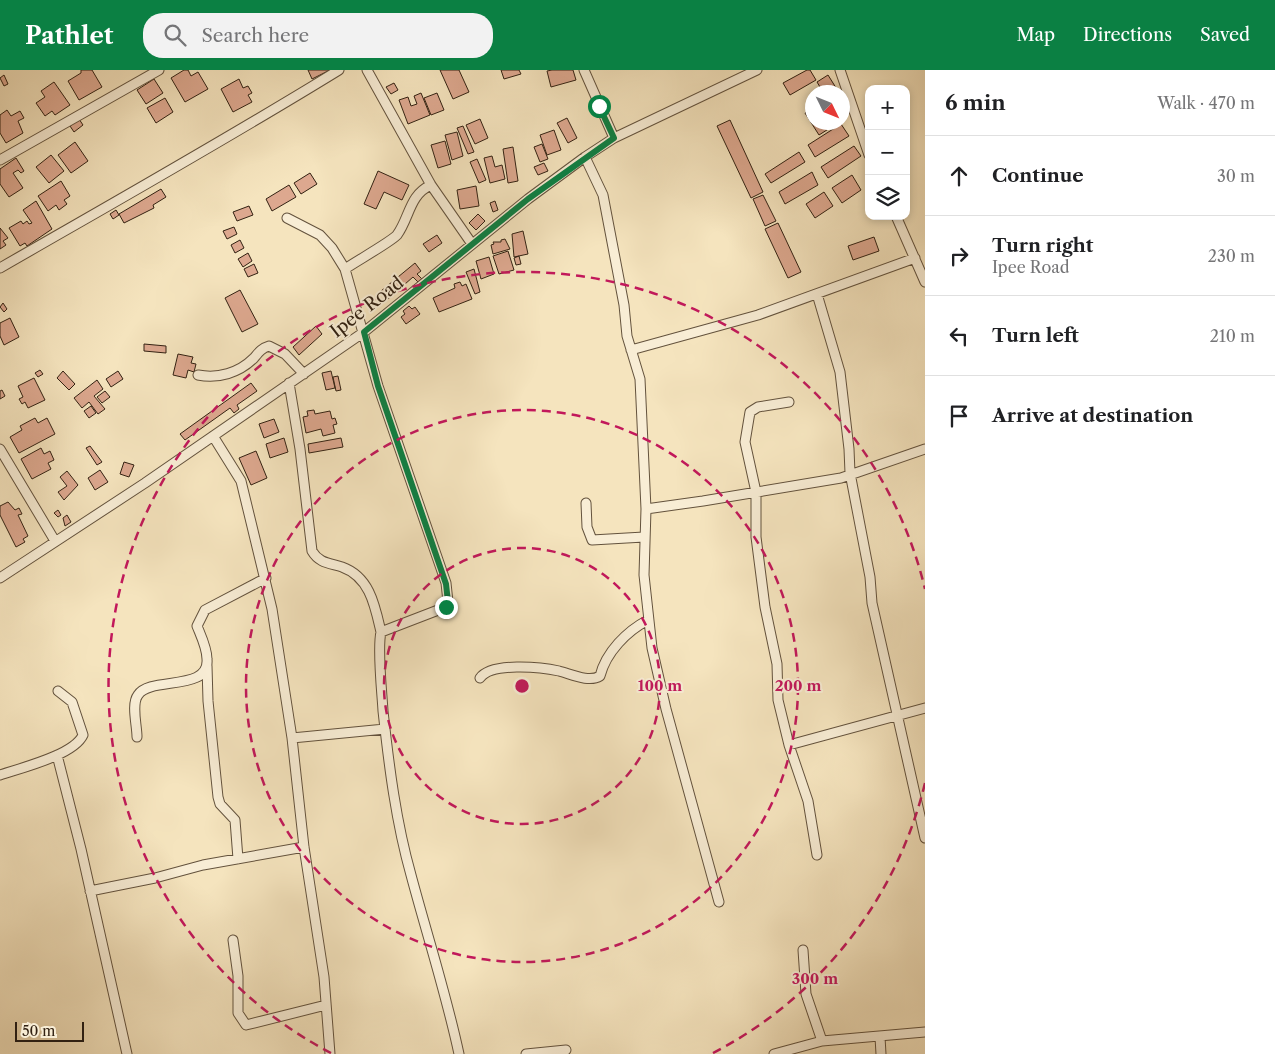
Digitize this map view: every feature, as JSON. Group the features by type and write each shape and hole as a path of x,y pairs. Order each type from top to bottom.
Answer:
{"street":[{"path":"0,160 159,70"},
{"path":"0,268 86,217 233,135 272,108 339,70"},
{"path":"368,70 431,185 472,244"},
{"path":"584,70 614,138"},
{"name":"Ipee Road","path":"0,578 145,483 364,332 472,244 585,157 614,138 757,70"},
{"path":"840,70 865,143"},
{"path":"585,157 596,176 606,208 631,350 640,379 646,509 644,537 648,620 666,709 719,902"},
{"path":"345,268 397,235 415,199 422,189 431,185"},
{"path":"288,218 320,235 332,248 345,268 354,306 364,332 378,386 446,584 448,602 442,610 381,632"},
{"path":"898,220 915,258 922,268 925,282"},
{"path":"631,350 758,315 915,258"},
{"path":"817,294 840,372 850,449 850,473 870,577 872,602 925,838"},
{"path":"198,375 217,377 227,374 247,363 258,352 269,346 285,354 304,374"},
{"path":"289,383 300,449 312,550 322,562 344,568 365,585 374,600 381,632 381,686 385,729 399,826 410,874 438,963 459,1054"},
{"path":"790,402 758,408 750,412 745,442 756,492 756,537 765,607 777,664 778,700 789,745 808,801 817,855"},
{"path":"214,436 241,481 266,578 292,738 304,847 324,977 330,1054"},
{"path":"0,449 55,541"},
{"path":"646,509 841,478 850,473 925,449"},
{"path":"586,503 587,527 592,540 644,537"},
{"path":"238,859 235,820 220,804 218,797 208,701 208,659 197,626 205,610 266,578"},
{"path":"480,678 486,672 501,667 550,670 588,679 596,679 600,676 603,665 615,647 632,629 648,620"},
{"path":"137,737 134,703 138,695 149,687 182,682 193,678 203,672 207,666"},
{"path":"0,775 57,755 77,744 83,735 72,702 58,691"},
{"path":"789,745 925,708"},
{"path":"292,738 385,729"},
{"path":"57,755 90,891 126,1054"},
{"path":"90,891 238,859 304,847"},
{"path":"233,940 238,976 238,1013 246,1025 326,1004"},
{"path":"803,950 806,994 822,1042"},
{"path":"774,1054 822,1042 925,1032"},
{"path":"880,1037 881,1054"},
{"path":"526,1054 566,1050"}],"building":[{"path":"81,70 92,70 102,87 79,100 68,81 81,73"},
{"path":"184,70 188,70 191,76 198,72 208,89 185,102 171,78"},
{"path":"308,70 330,70 312,79"},
{"path":"440,70 459,70 469,92 453,99"},
{"path":"501,70 519,70 521,74 504,79"},
{"path":"573,70 576,80 551,87 547,71"},
{"path":"807,70 810,70 816,80 790,95 783,83"},
{"path":"4,75 8,84 4,86 0,78"},
{"path":"828,75 834,85 819,85 817,82"},
{"path":"154,79 163,93 146,104 137,90"},
{"path":"239,79 243,88 248,86 252,93 248,95 252,102 233,112 221,89"},
{"path":"54,82 70,105 55,115 52,111 45,116 36,103 45,97 41,91"},
{"path":"394,83 398,90 391,94 386,87"},
{"path":"421,93 430,115 408,124 399,100 408,97 411,106 417,104 414,96"},
{"path":"437,93 444,110 431,115 424,98"},
{"path":"165,98 173,112 156,123 147,108"},
{"path":"7,110 11,116 20,111 24,118 18,121 23,133 6,143 0,133 0,115"},
{"path":"567,118 577,138 568,143 557,123"},
{"path":"79,119 83,125 74,132 70,126"},
{"path":"480,119 488,138 475,144 466,125"},
{"path":"730,120 763,192 751,198 717,126"},
{"path":"463,126 474,152 468,154 457,128"},
{"path":"554,130 561,150 547,155 540,135"},
{"path":"816,130 827,130 819,135"},
{"path":"832,130 845,130 849,136 815,157 808,145"},
{"path":"457,132 463,156 452,160 445,135"},
{"path":"445,141 451,164 438,168 431,145"},
{"path":"75,142 88,161 71,173 58,155"},
{"path":"542,144 548,159 540,162 534,147"},
{"path":"854,146 861,156 828,178 821,167"},
{"path":"513,147 518,181 508,183 503,149"},
{"path":"799,152 805,162 771,183 765,174"},
{"path":"51,155 64,171 49,183 36,167"},
{"path":"492,156 495,167 502,165 505,179 490,183 484,158"},
{"path":"16,158 24,171 21,173 18,170 13,173 23,188 9,197 0,184 0,169"},
{"path":"477,159 486,180 479,183 470,162"},
{"path":"544,163 548,171 538,175 534,167"},
{"path":"378,171 409,185 402,200 384,192 376,209 364,204"},
{"path":"812,172 818,185 785,204 779,192"},
{"path":"310,173 317,184 301,194 294,183"},
{"path":"852,175 861,190 842,203 832,188"},
{"path":"61,181 70,196 64,200 67,204 59,210 56,205 48,211 38,196"},
{"path":"289,185 296,197 272,211 266,199"},
{"path":"476,186 479,206 460,209 457,190"},
{"path":"161,189 166,197 153,205 154,208 124,223 119,214"},
{"path":"824,192 833,206 815,218 806,204"},
{"path":"763,195 776,221 765,226 753,199"},
{"path":"36,201 52,229 27,246 25,243 20,246 9,228 21,221 23,224 27,221 29,224 32,223 23,210"},
{"path":"495,201 498,210 493,212 490,203"},
{"path":"249,206 253,215 237,221 233,212"},
{"path":"116,210 119,215 113,219 110,214"},
{"path":"478,214 485,221 476,230 469,223"},
{"path":"778,223 801,272 788,278 765,229"},
{"path":"234,227 237,234 227,239 223,231"},
{"path":"0,228 8,238 3,241 6,245 0,249"},
{"path":"523,231 528,254 514,257 512,234"},
{"path":"437,235 442,243 429,252 423,244"},
{"path":"874,237 879,251 853,260 848,246"},
{"path":"505,239 510,249 493,254 491,245 494,244 493,242 501,242 501,240"},
{"path":"240,240 244,248 235,253 231,245"},
{"path":"508,251 514,270 499,274 493,256"},
{"path":"248,253 252,261 243,267 238,259"},
{"path":"519,256 521,264 516,265 514,258"},
{"path":"489,257 494,274 481,279 476,261"},
{"path":"415,263 421,271 417,274 422,279 418,282 413,277 388,299 381,291"},
{"path":"254,264 258,273 248,277 244,269"},
{"path":"474,269 480,292 475,294 466,272"},
{"path":"460,282 462,286 466,284 472,299 439,312 433,298 455,288 454,284"},
{"path":"240,290 258,324 242,332 225,298"},
{"path":"3,303 7,309 4,312 0,307"},
{"path":"409,306 412,309 415,307 420,314 406,324 401,317 405,314 403,311"},
{"path":"10,318 19,337 4,345 0,336 0,323"},
{"path":"316,326 322,334 299,355 293,347"},
{"path":"144,344 166,346 166,353 144,351"},
{"path":"178,354 193,357 191,363 196,364 194,372 188,370 186,378 173,375"},
{"path":"40,370 43,374 38,377 35,373"},
{"path":"63,371 75,384 69,390 57,378"},
{"path":"118,371 123,379 111,387 106,379"},
{"path":"331,371 335,388 326,390 322,373"},
{"path":"338,376 341,390 336,391 333,377"},
{"path":"34,378 45,400 28,408 25,402 22,404 19,399 23,397 18,386"},
{"path":"97,380 103,389 94,396 105,409 98,414 89,402 82,408 74,398"},
{"path":"251,383 257,391 237,405 239,409 234,413 230,408 185,440 180,434"},
{"path":"2,390 5,396 0,399 0,391"},
{"path":"105,391 110,397 102,403 97,397"},
{"path":"91,406 96,413 89,418 84,411"},
{"path":"314,410 315,414 330,411 332,419 335,418 337,424 333,425 335,433 323,436 321,429 306,433 303,417 308,416 307,411"},
{"path":"35,418 38,423 47,418 55,434 19,453 10,437 22,430 20,426"},
{"path":"274,419 279,432 264,438 259,424"},
{"path":"284,438 288,452 270,458 266,444"},
{"path":"341,438 343,447 309,453 308,444"},
{"path":"90,446 102,462 97,465 86,448"},
{"path":"41,448 44,454 50,451 54,460 48,463 51,469 32,479 21,459"},
{"path":"256,451 267,478 251,485 239,458"},
{"path":"124,462 134,465 129,477 120,474"},
{"path":"100,470 108,482 95,490 88,478"},
{"path":"67,471 78,485 64,500 58,492 67,486 60,477"},
{"path":"8,502 15,510 19,508 22,514 18,515 28,536 23,539 25,542 16,547 0,515 0,506"},
{"path":"58,510 61,515 58,517 54,513"},
{"path":"67,515 71,522 65,526 63,518"}],"route":[{"path":"446,607 448,602 446,584 439,560 378,386 364,332 528,199 614,138 599,106"}]}
